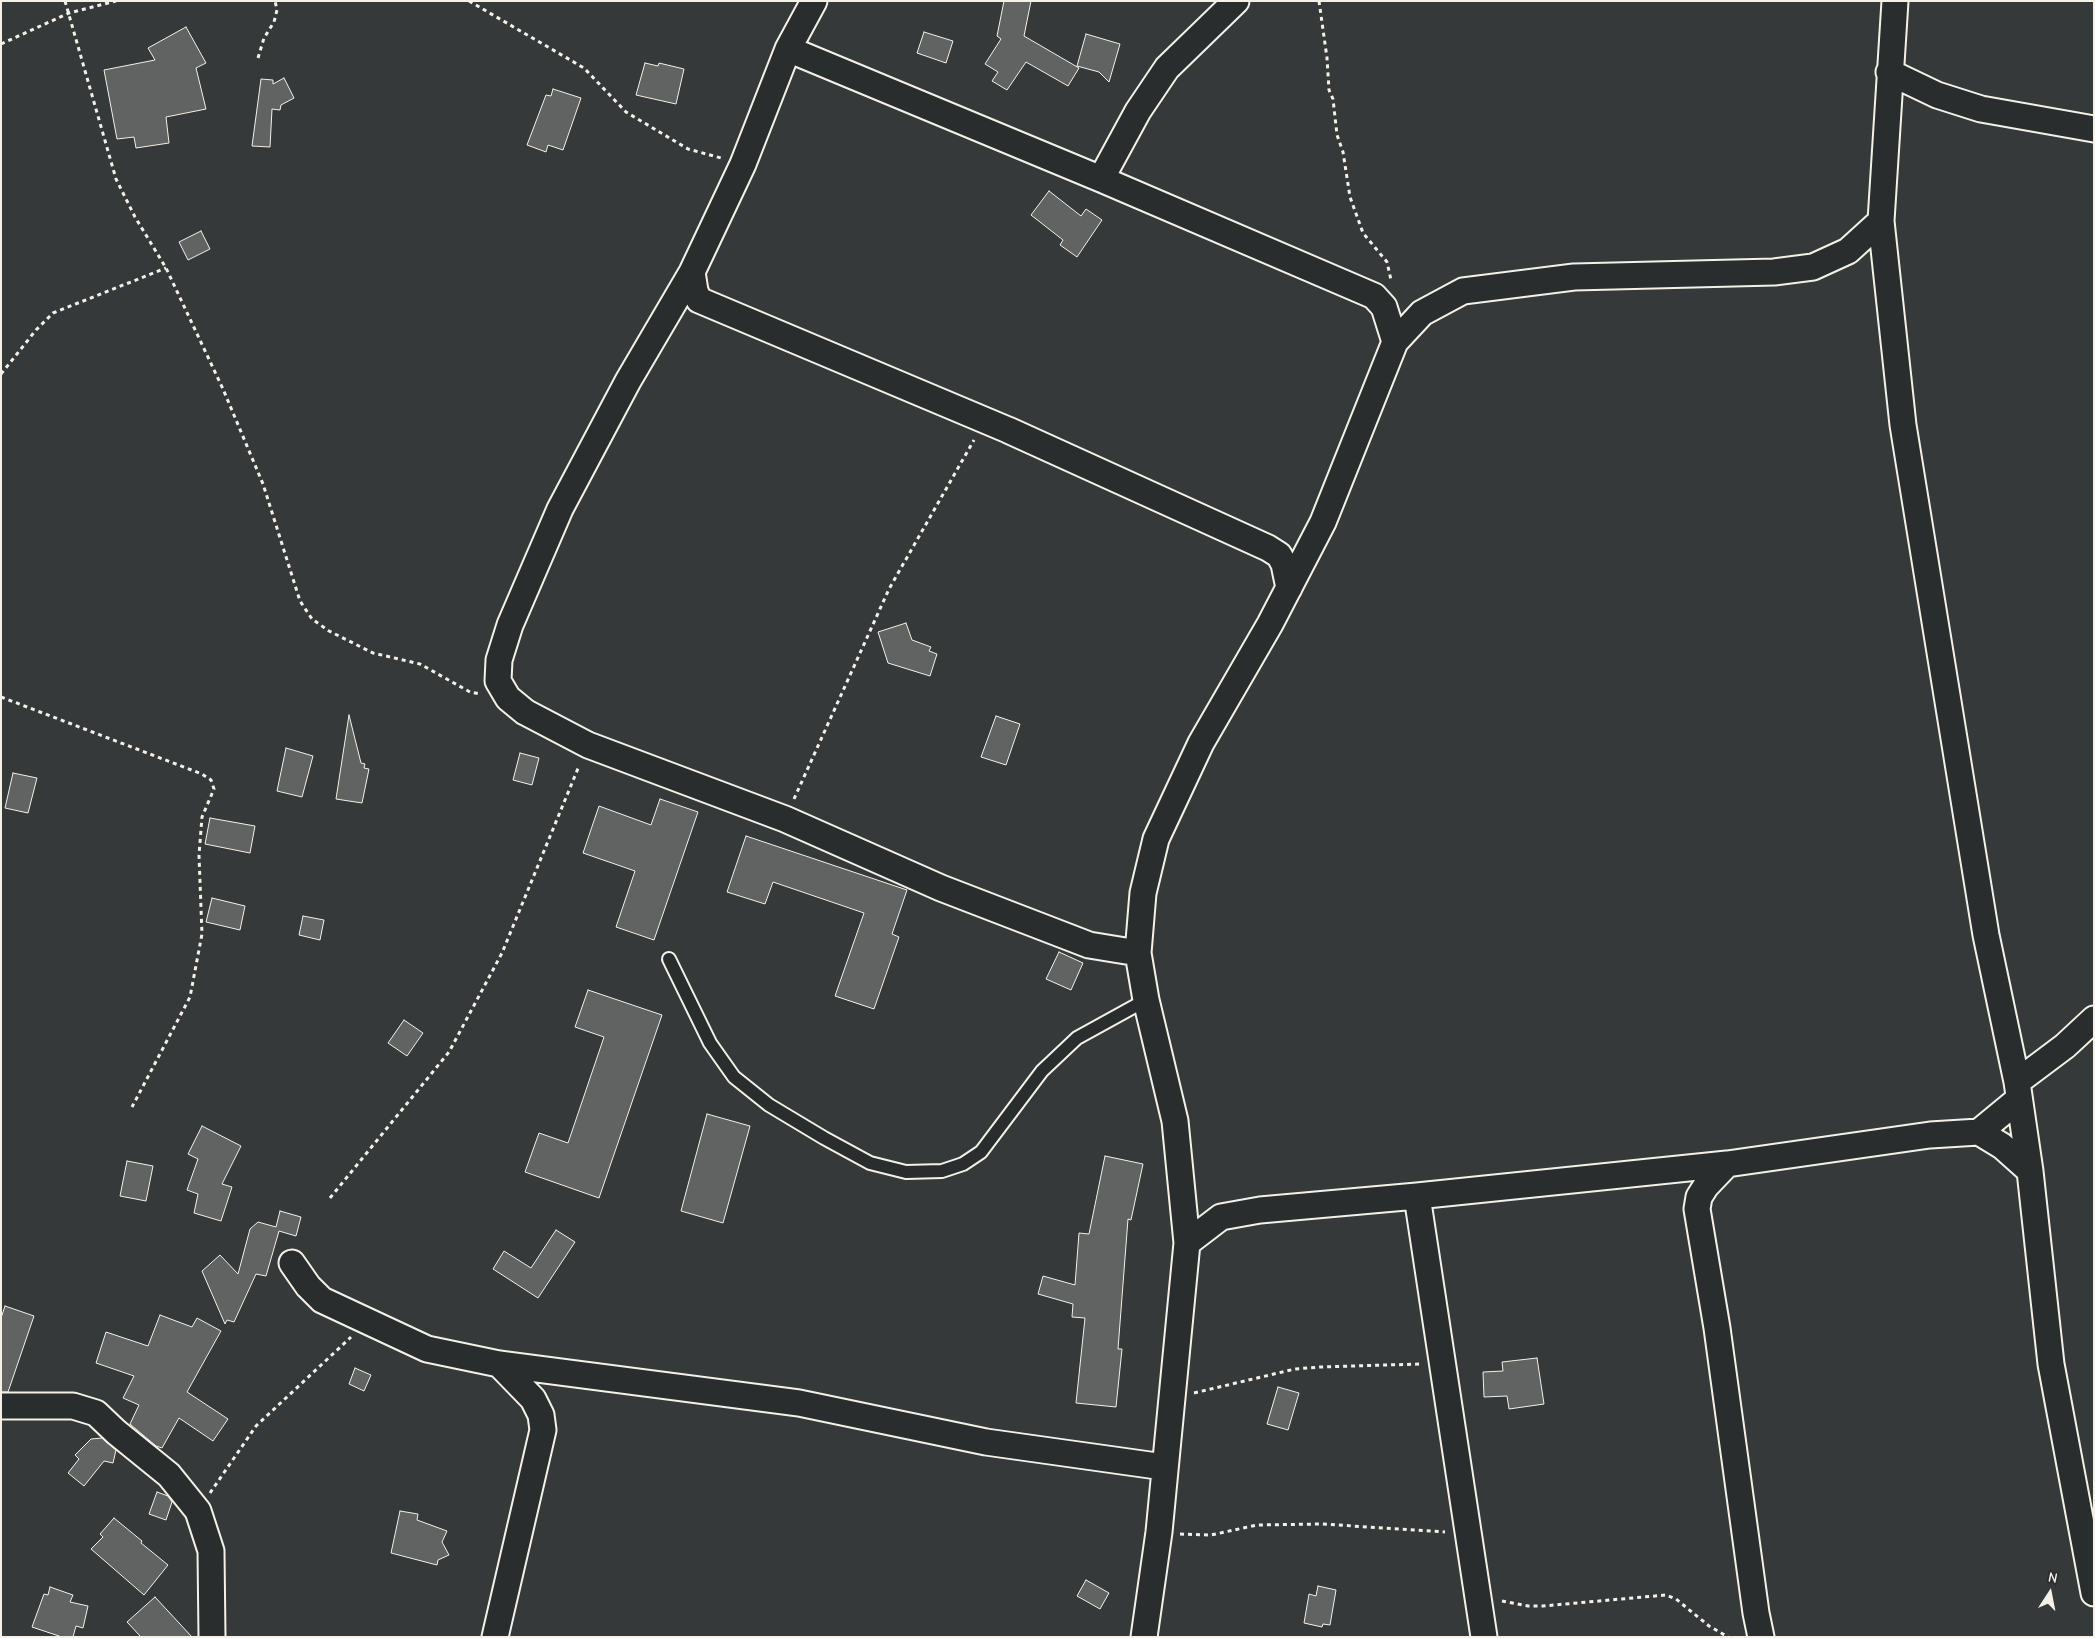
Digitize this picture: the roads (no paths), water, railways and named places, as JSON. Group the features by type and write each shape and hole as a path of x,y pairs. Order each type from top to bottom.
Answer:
{"street":[{"path":"814,1 788,49 743,164 692,272 628,381 560,509 510,625 499,660 498,681 508,698 525,712 588,745 785,819 941,888 1089,945 1138,953"},
{"path":"1101,179 1138,110 1167,68 1236,1"},
{"path":"1895,1 1881,221 1903,425 1986,935 2018,1091 2030,1171 2051,1364 2094,1594"},
{"path":"788,49 1101,179 1374,296 1384,308 1395,342"},
{"path":"1889,72 1937,95 1981,109 2094,129"},
{"path":"1144,1637 1159,1532 1187,1243 1184,1194 1175,1121 1146,1000 1138,953 1143,893 1156,839 1201,744 1289,588 1323,522 1395,342 1422,313 1463,291 1574,276 1774,272 1813,267 1848,251 1881,221"},
{"path":"692,272 695,291 699,300 985,420 1268,548 1279,555 1284,564 1289,588"},
{"path":"1978,1132 2094,1019"},
{"path":"1187,1243 1221,1217 1260,1210 1727,1164 1930,1135 1978,1132 2002,1146 2030,1171"},
{"path":"1727,1164 1706,1186 1699,1197 1697,1209 1717,1328 1756,1614 1761,1637"},
{"path":"1184,1194 1221,1217"},
{"path":"1417,1196 1484,1637"},
{"path":"292,1263 308,1286 322,1300 338,1310 368,1321 428,1349 499,1364 799,1403 986,1442 1164,1468"},
{"path":"495,1637 543,1430 541,1415 532,1399 499,1364"},
{"path":"1,1406 73,1406 96,1413 116,1432 169,1475 198,1512 210,1551 212,1637"}],"lane":[{"path":"669,958 710,1043 734,1077 769,1105 824,1138 870,1163 906,1172 942,1171 963,1164 981,1152 1042,1071 1077,1038 1146,1000"}]}
